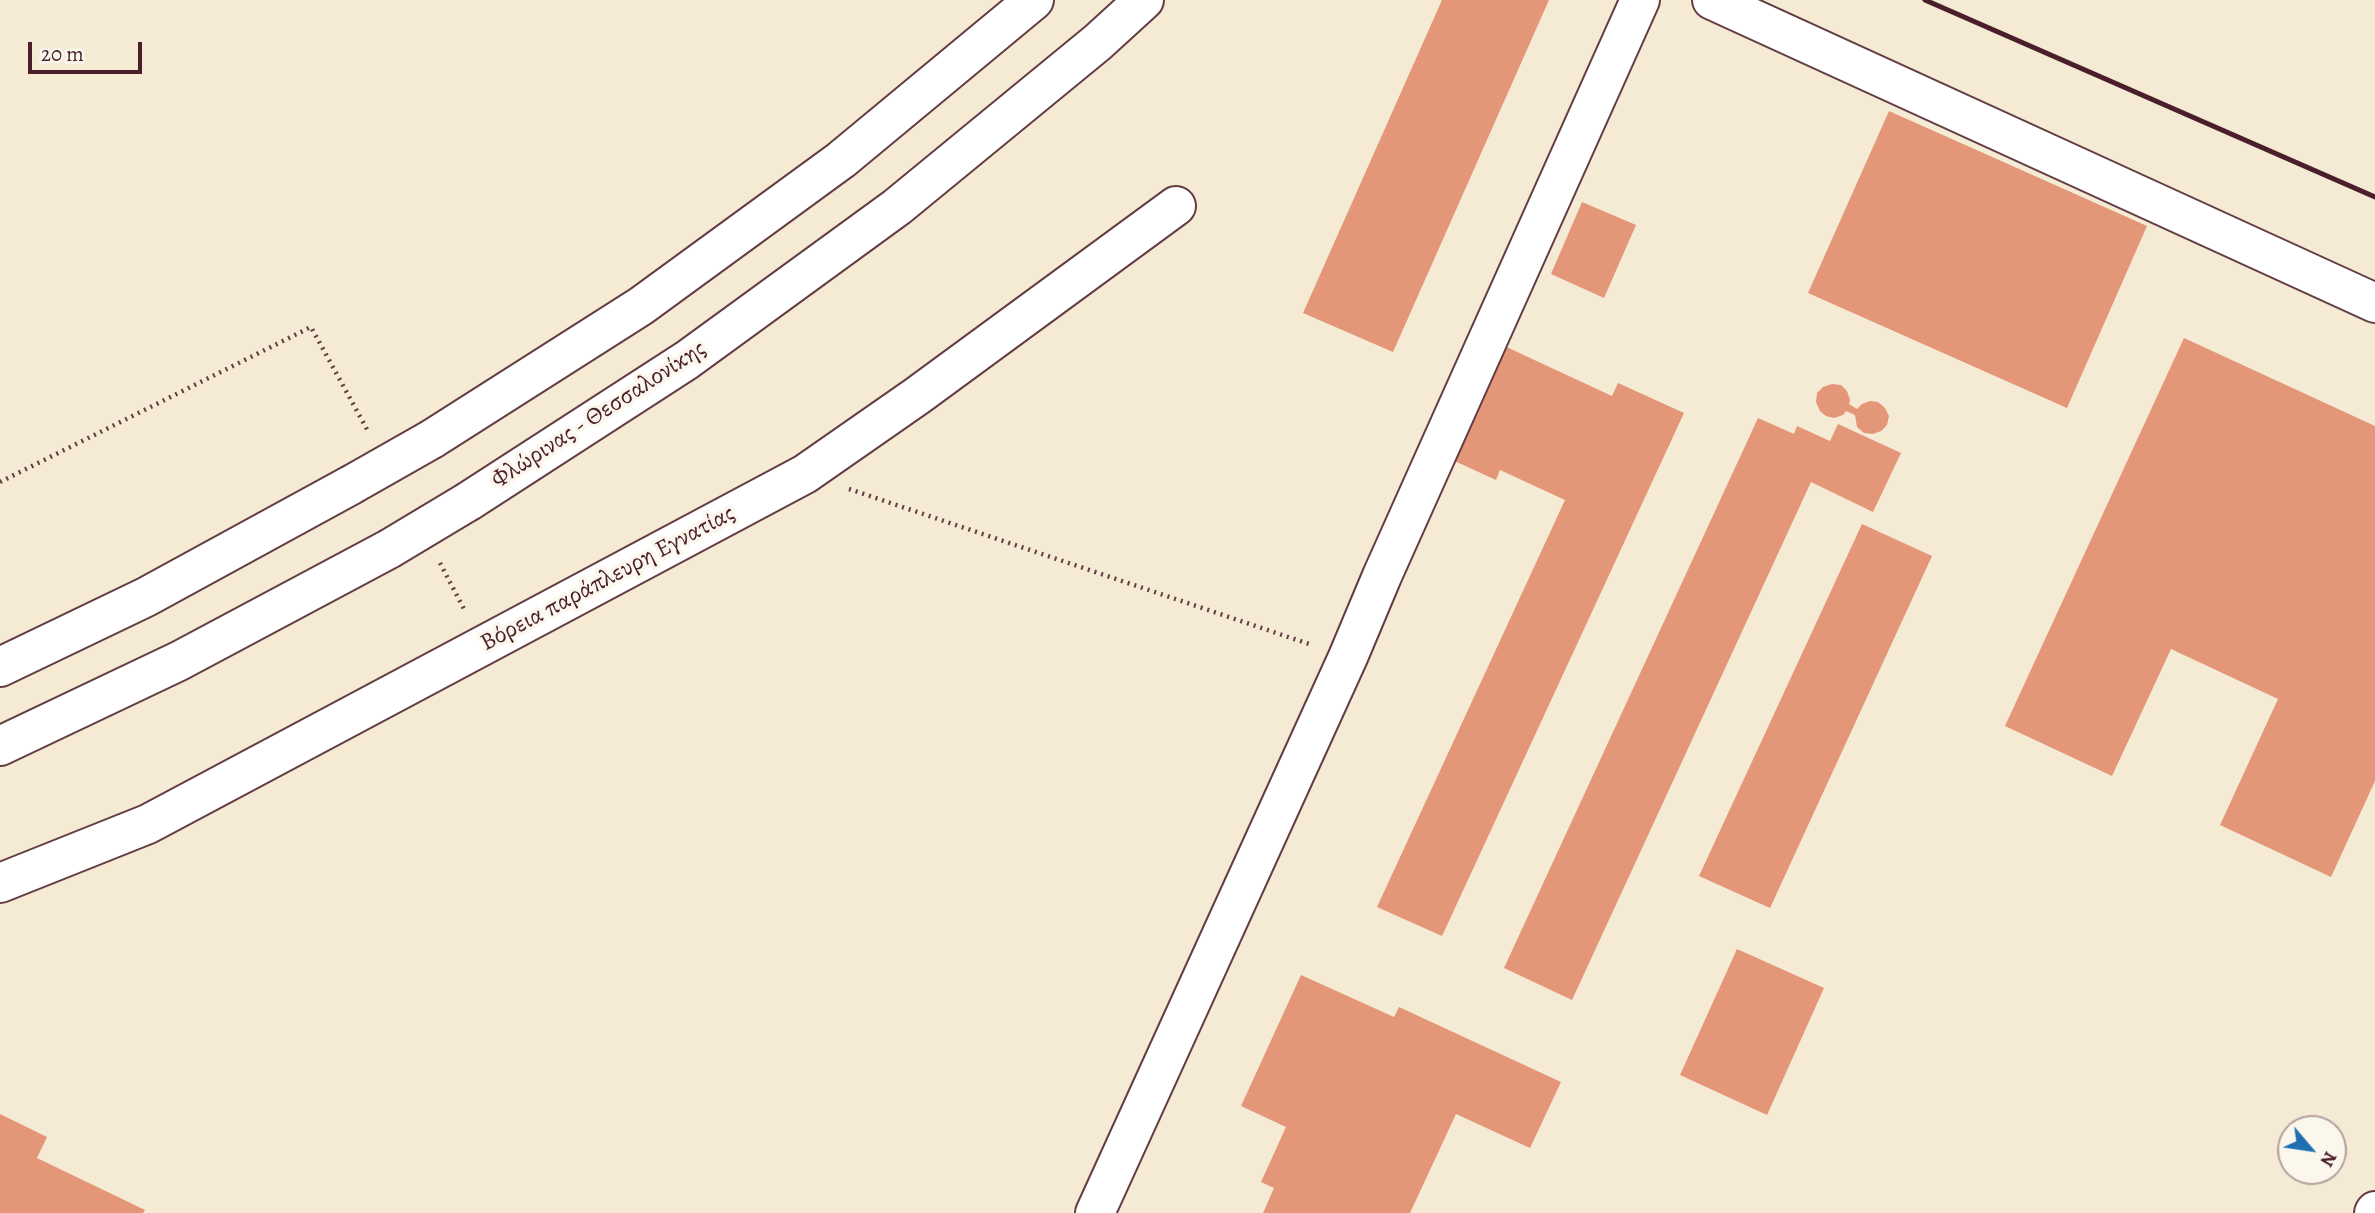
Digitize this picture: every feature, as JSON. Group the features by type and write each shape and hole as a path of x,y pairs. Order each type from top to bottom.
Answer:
{"street":[{"path":"0,667 146,597 351,485 432,439 641,306 819,176 1034,0"},
{"name":"Φλώρινας - Θεσσαλονίκης","path":"0,746 179,662 389,549 469,501 687,359 897,206 1098,42 1144,0"},
{"path":"1095,1213 1348,657 1640,0"},
{"path":"1712,0 2375,303"},
{"name":"Βόρεια παράπλευρη Εγνατίας","path":"0,883 148,824 805,474 917,396 1176,206"}],"path":[{"path":"0,482 311,327"},
{"path":"805,474 1348,657"}],"building":[{"path":"1442,0 1549,0 1393,352 1303,313"},
{"path":"1889,111 2147,226 2067,408 1808,293"},
{"path":"1582,202 1636,225 1604,298 1551,274"},
{"path":"2184,338 2375,426 2375,781 2331,877 2220,825 2278,699 2171,649 2112,776 2005,726"},
{"path":"1500,344 1612,396 1618,383 1684,413 1442,936 1377,907 1565,500 1500,470 1496,480 1448,458"},
{"path":"1832,384 1841,385 1847,391 1849,404 1857,409 1870,401 1878,402 1889,416 1887,425 1873,434 1864,433 1857,427 1855,415 1846,411 1834,418 1826,416 1816,402 1817,393"},
{"path":"1758,418 1794,434 1797,426 1830,441 1838,424 1901,453 1873,512 1811,482 1572,1000 1504,968"},
{"path":"1862,524 1932,556 1770,908 1699,876"},
{"path":"1737,949 1824,988 1767,1115 1680,1075"},
{"path":"1301,975 1394,1017 1399,1007 1561,1082 1530,1148 1456,1114 1410,1213 1263,1213 1274,1188 1261,1182 1286,1127 1241,1106"},
{"path":"0,1114 47,1137 37,1158 145,1210 143,1213 0,1213"}],"railway":[{"path":"1925,0 2375,197"}]}
